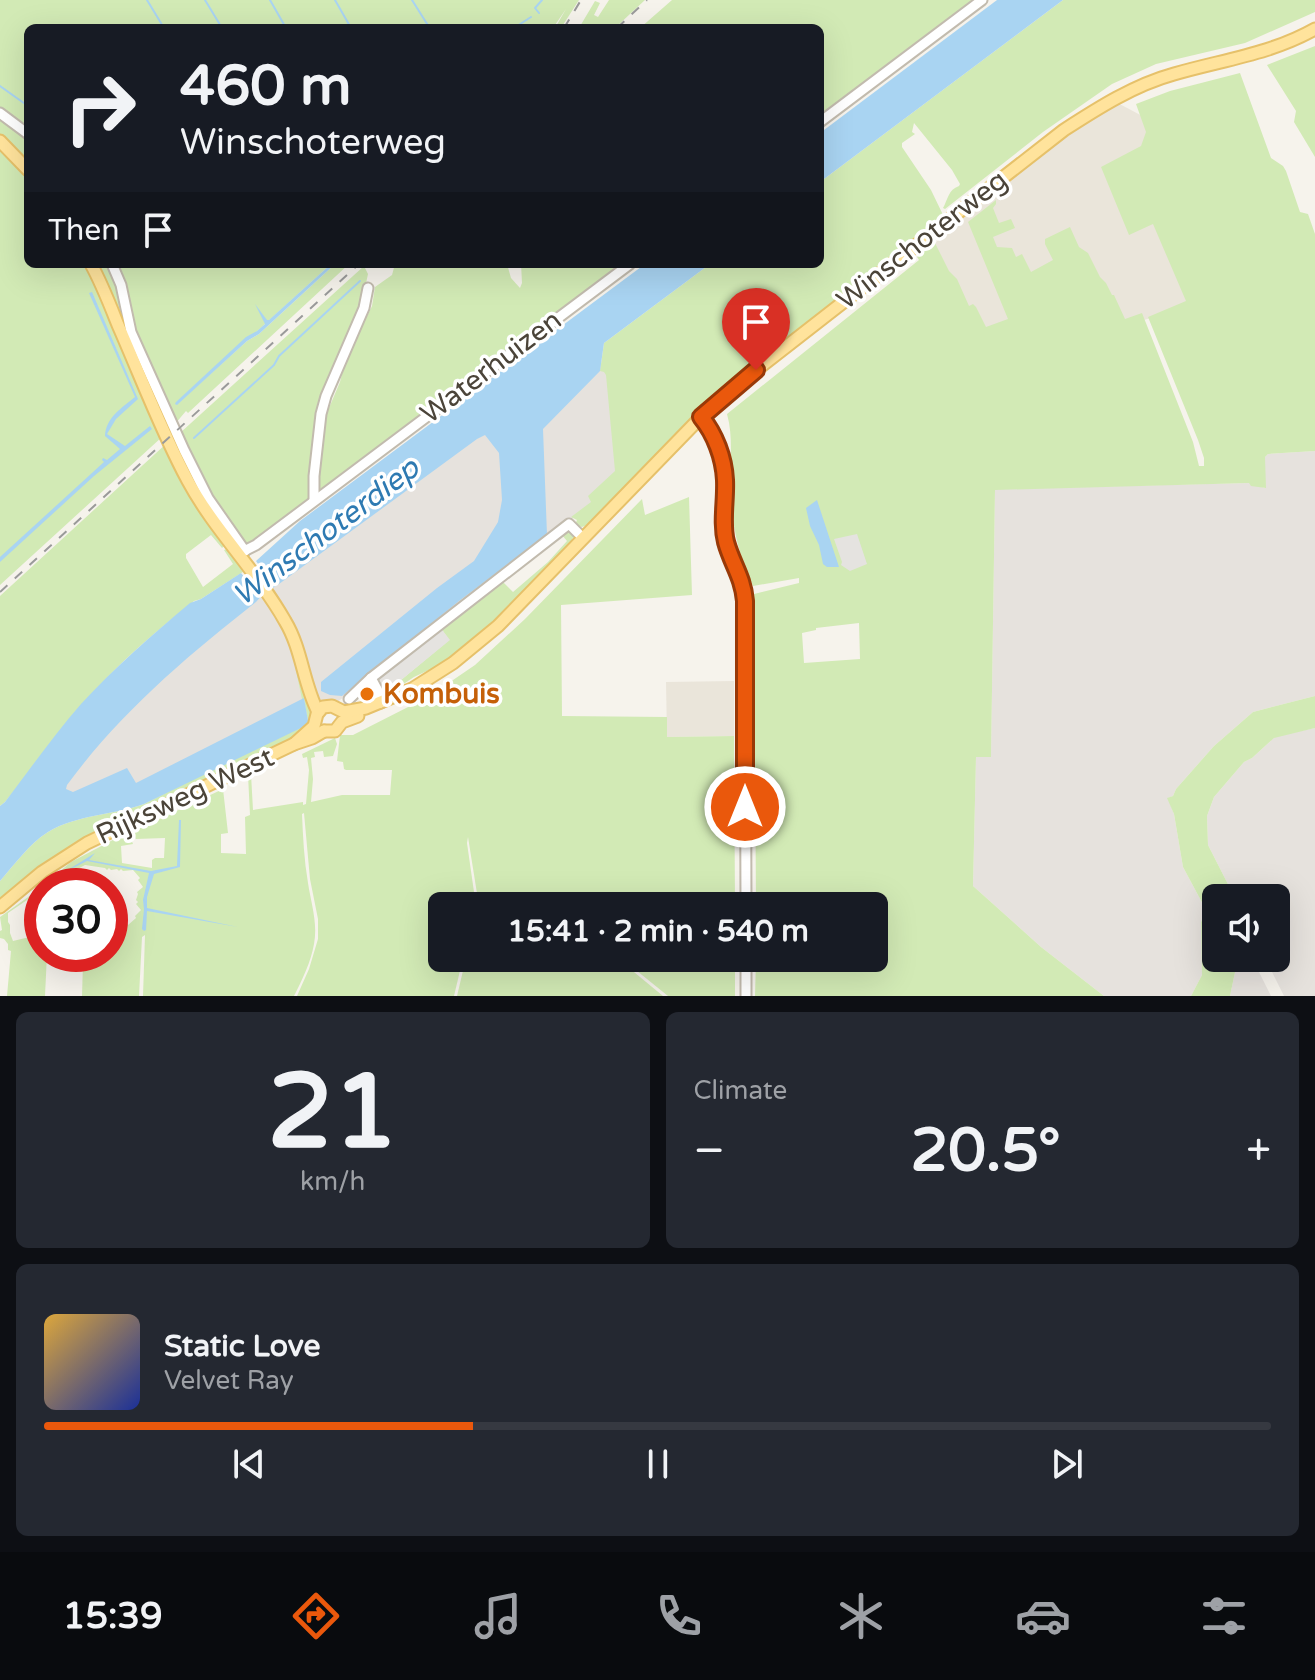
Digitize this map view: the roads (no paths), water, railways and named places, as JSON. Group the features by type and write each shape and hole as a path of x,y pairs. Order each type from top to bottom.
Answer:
{"main road":[{"name":"Winschoterweg","path":"341,716 412,689 453,663 498,626 732,389 1064,130 1092,111 1146,83 1245,57 1315,29"},
{"path":"0,141 24,166"},
{"path":"93,268 189,482 220,532 241,552 291,632 308,685 320,701 321,718"},
{"name":"Winschoterweg","path":"341,716 385,705 412,689"},
{"path":"321,718 334,707 341,716"},
{"name":"Rijksweg West","path":"0,907 42,872 87,843 294,744 321,718 335,731 340,726 341,716"}],"street":[{"path":"824,119 982,0"},
{"path":"0,113 24,131"},
{"path":"114,268 121,285 131,332 184,450 208,498 241,552"},
{"name":"Waterhuizen","path":"241,552 256,545 625,268"},
{"path":"314,500 321,414 364,308 368,288"},
{"path":"701,417 711,431 723,463 726,543 741,578 745,601 746,892"},
{"path":"349,699 371,678 569,524 583,538"},
{"path":"371,678 381,703"},
{"path":"746,972 746,996"}],"water":[{"path":"997,0 1063,0 824,179 824,130"},
{"path":"327,268 331,268 259,334 175,404 246,337 265,324 255,304 269,320"},
{"name":"Winschoterdiep","path":"640,268 705,268 604,343 600,371 543,429 547,535 459,601 342,696 321,691 321,682 474,561 498,522 502,500 499,453 485,435 477,439 263,594 205,643 131,710 87,759 66,789 73,792 127,768 136,783 304,698 308,721 305,726 144,804 59,826 35,842 0,881 0,806 71,716 120,665 190,603 241,573 246,579 261,568 256,561 300,521"},
{"path":"92,292 138,399 116,419 107,434 125,446 150,426 152,429 94,476 0,562 0,557 104,462 103,458 107,460 120,449 105,436 106,429 116,414 135,397 89,293"},
{"path":"817,500 839,567 823,564 810,526 806,508"},
{"path":"181,820 180,867 154,874 147,908 238,927 147,911 144,931 143,900 149,873 87,861 71,868 95,853 89,860 151,871 177,866"}],"waterway":[{"path":"147,0 162,24"},
{"path":"205,0 220,24"},
{"path":"270,0 284,24"},
{"path":"335,0 349,24"},
{"path":"412,0 427,24"},
{"path":"539,13 535,8 542,0"},
{"path":"520,24 531,17"},
{"path":"0,86 24,103"},
{"path":"194,438 360,281"}],"railway":[{"path":"566,24 581,0"},
{"path":"621,24 647,0"},
{"path":"0,592 355,268"}],"place":[{"name":"Kombuis","path":"367,694"}]}
